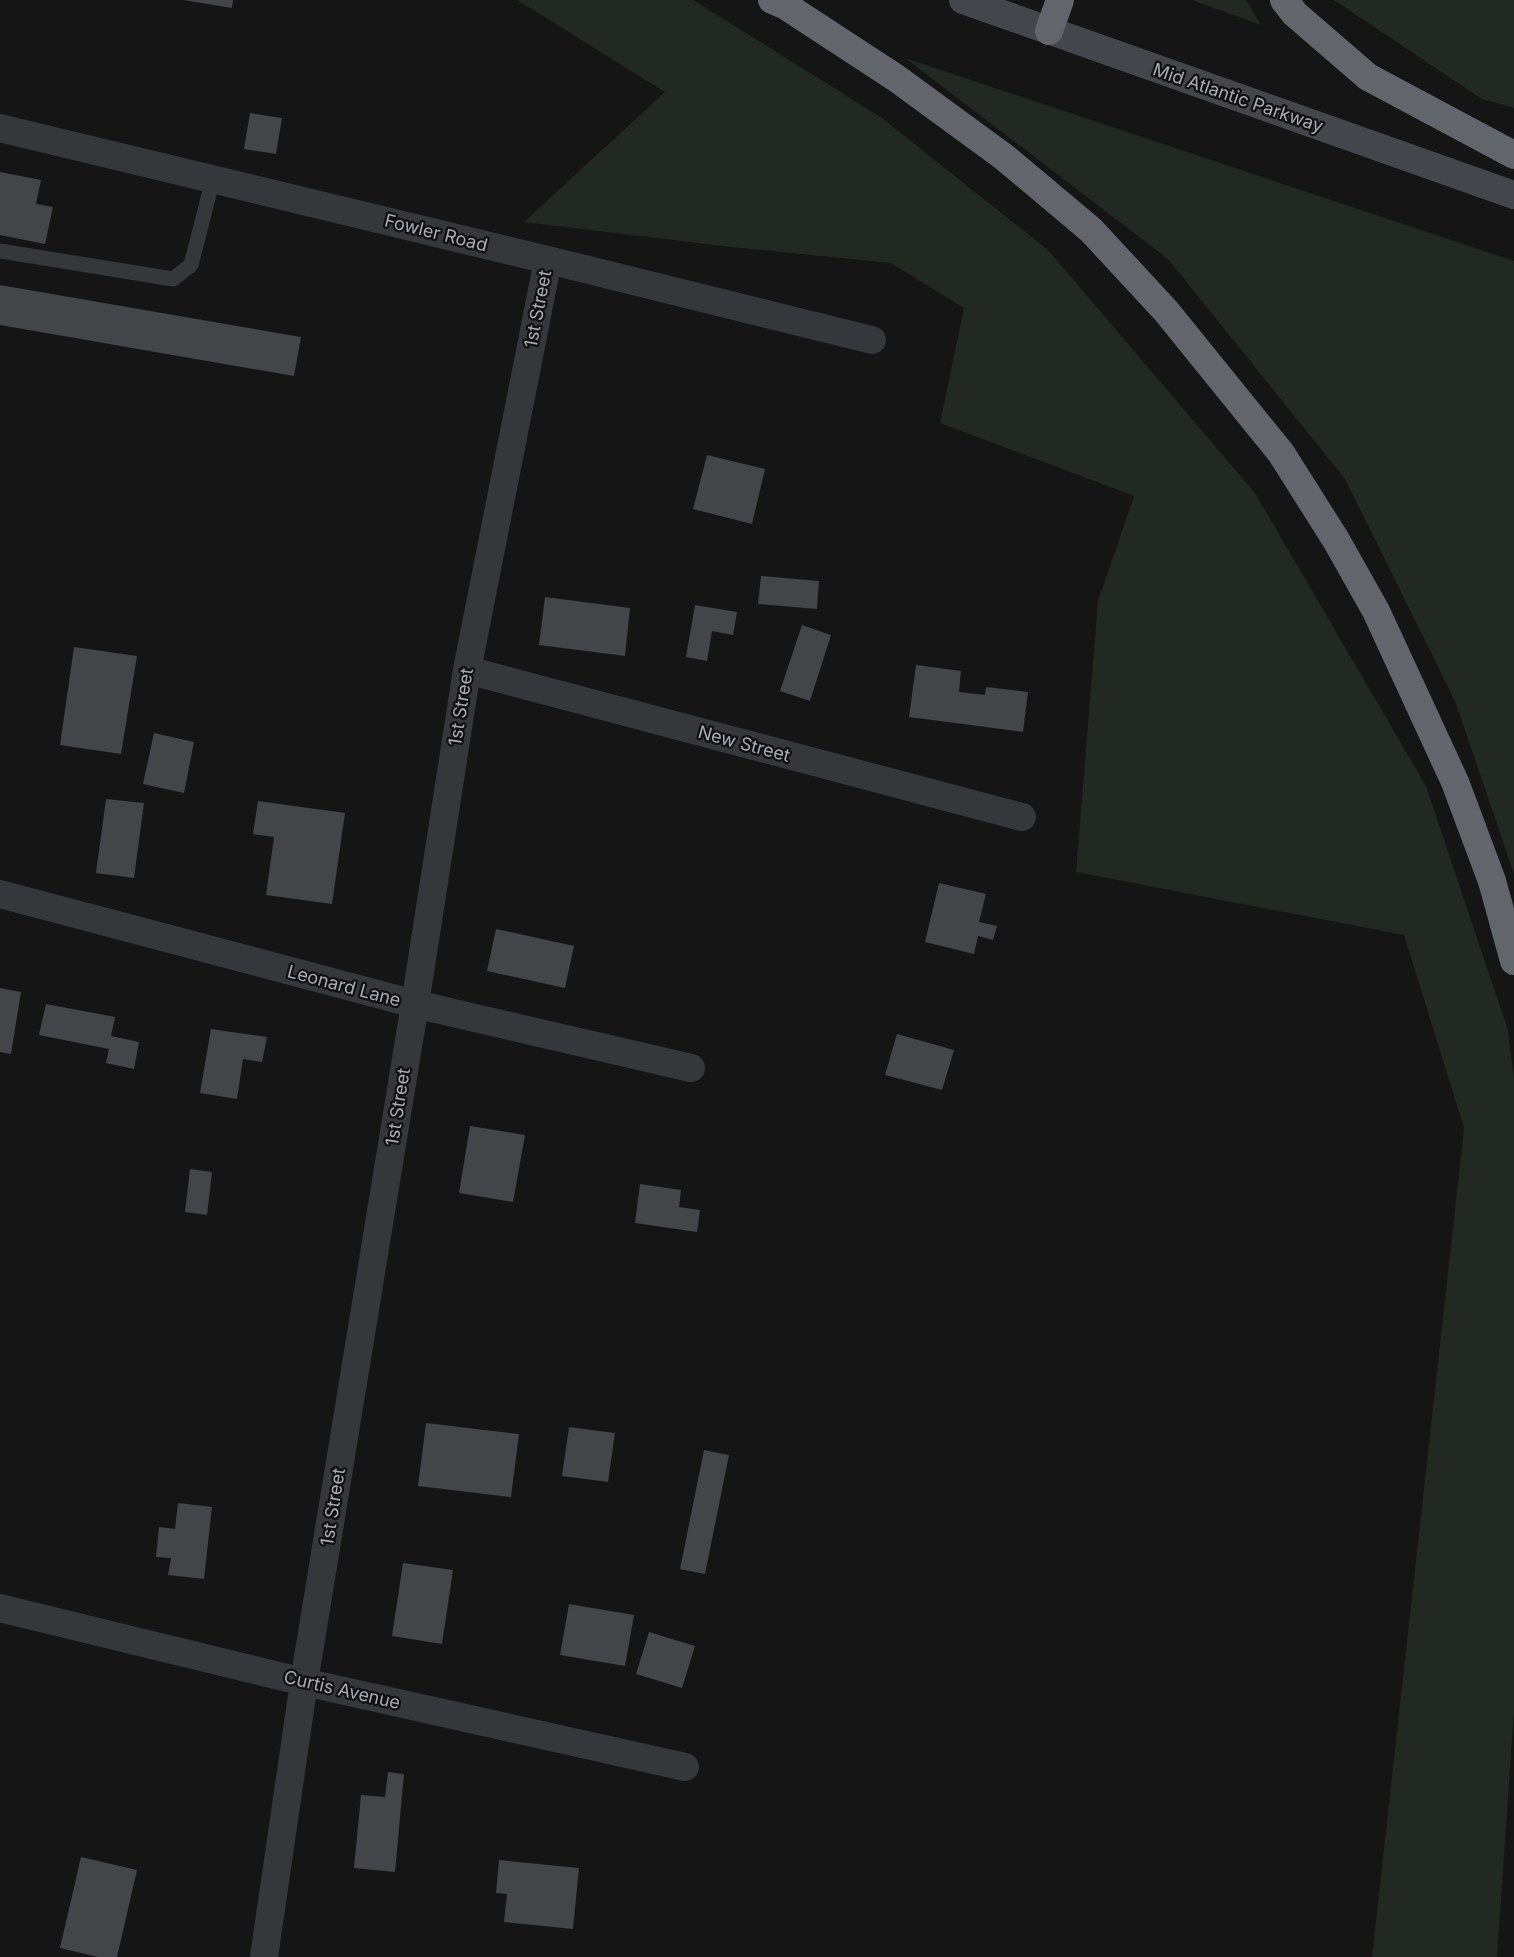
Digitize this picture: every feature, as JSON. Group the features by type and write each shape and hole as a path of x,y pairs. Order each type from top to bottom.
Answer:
{"highway":[{"path":"772,0 786,6 896,78 1004,157 1091,230 1166,311 1281,453 1336,540 1376,611 1455,782 1492,881 1514,961"},
{"path":"1049,31 1060,0"},
{"path":"1284,0 1296,14 1368,77 1514,155"}],"main road":[{"name":"Mid Atlantic Parkway","path":"963,0 1514,195"}],"street":[{"name":"Fowler Road","path":"0,128 872,340"},
{"name":"1st Street","path":"264,1957 304,1682 415,1004 467,670 548,260"},
{"name":"New Street","path":"467,670 1022,817"},
{"name":"Leonard Lane","path":"0,894 415,1004 691,1068"},
{"name":"Curtis Avenue","path":"0,1608 304,1682 685,1767"}],"lane":[{"path":"0,251 173,279 191,265 213,179"}],"shaded area":[{"path":"517,0 693,0 882,118 1048,250 1255,493 1426,786 1508,1030 1514,1080 1514,1711 1497,1957 1372,1957 1464,1128 1404,935 1076,872 1098,601 1134,496 940,423 964,308 891,263 731,247 524,222 665,92"},
{"path":"1192,0 1246,0 1261,25"},
{"path":"1334,0 1514,0 1514,108 1482,99"},
{"path":"905,58 1514,261 1514,874 1455,701 1345,479 1168,259"}],"building":[{"path":"183,0 233,0 232,8"},
{"path":"250,113 282,118 276,154 244,149"},
{"path":"0,172 41,180 36,204 53,207 45,244 0,235"},
{"path":"0,285 301,337 294,376 0,325"},
{"path":"707,455 765,469 752,524 693,509"},
{"path":"761,576 819,581 817,609 758,604"},
{"path":"545,597 630,608 625,656 539,645"},
{"path":"695,605 737,612 733,635 712,631 707,661 686,657"},
{"path":"802,625 831,635 810,701 780,691"},
{"path":"74,647 137,656 121,754 60,745"},
{"path":"916,665 961,671 959,692 985,695 986,687 1028,692 1023,732 909,717"},
{"path":"154,733 194,742 184,793 143,784"},
{"path":"106,799 144,803 134,878 96,873"},
{"path":"258,801 345,813 332,904 266,895 274,837 253,834"},
{"path":"939,883 986,894 979,922 997,926 993,940 978,936 974,954 925,942"},
{"path":"496,929 574,946 565,988 487,971"},
{"path":"0,988 21,992 11,1054 0,1052"},
{"path":"46,1004 115,1017 111,1036 139,1042 134,1069 106,1063 109,1049 39,1035"},
{"path":"211,1029 267,1037 262,1062 243,1059 237,1099 200,1093"},
{"path":"897,1034 954,1050 942,1090 885,1075"},
{"path":"470,1126 525,1135 513,1202 459,1193"},
{"path":"190,1169 212,1172 207,1215 185,1212"},
{"path":"640,1184 681,1190 679,1207 700,1210 697,1232 635,1223"},
{"path":"426,1423 519,1434 511,1497 418,1486"},
{"path":"569,1427 615,1433 608,1482 562,1476"},
{"path":"704,1450 729,1455 705,1574 680,1569"},
{"path":"178,1503 212,1507 204,1579 168,1575 171,1558 156,1557 159,1527 175,1529"},
{"path":"403,1563 453,1570 442,1644 392,1636"},
{"path":"569,1604 634,1615 625,1666 560,1655"},
{"path":"649,1632 695,1646 682,1688 636,1674"},
{"path":"388,1772 404,1774 395,1872 354,1868 361,1795 385,1797"},
{"path":"81,1857 137,1870 117,1957 98,1957 60,1948"},
{"path":"499,1860 579,1868 573,1929 504,1922 507,1894 496,1893"}]}
